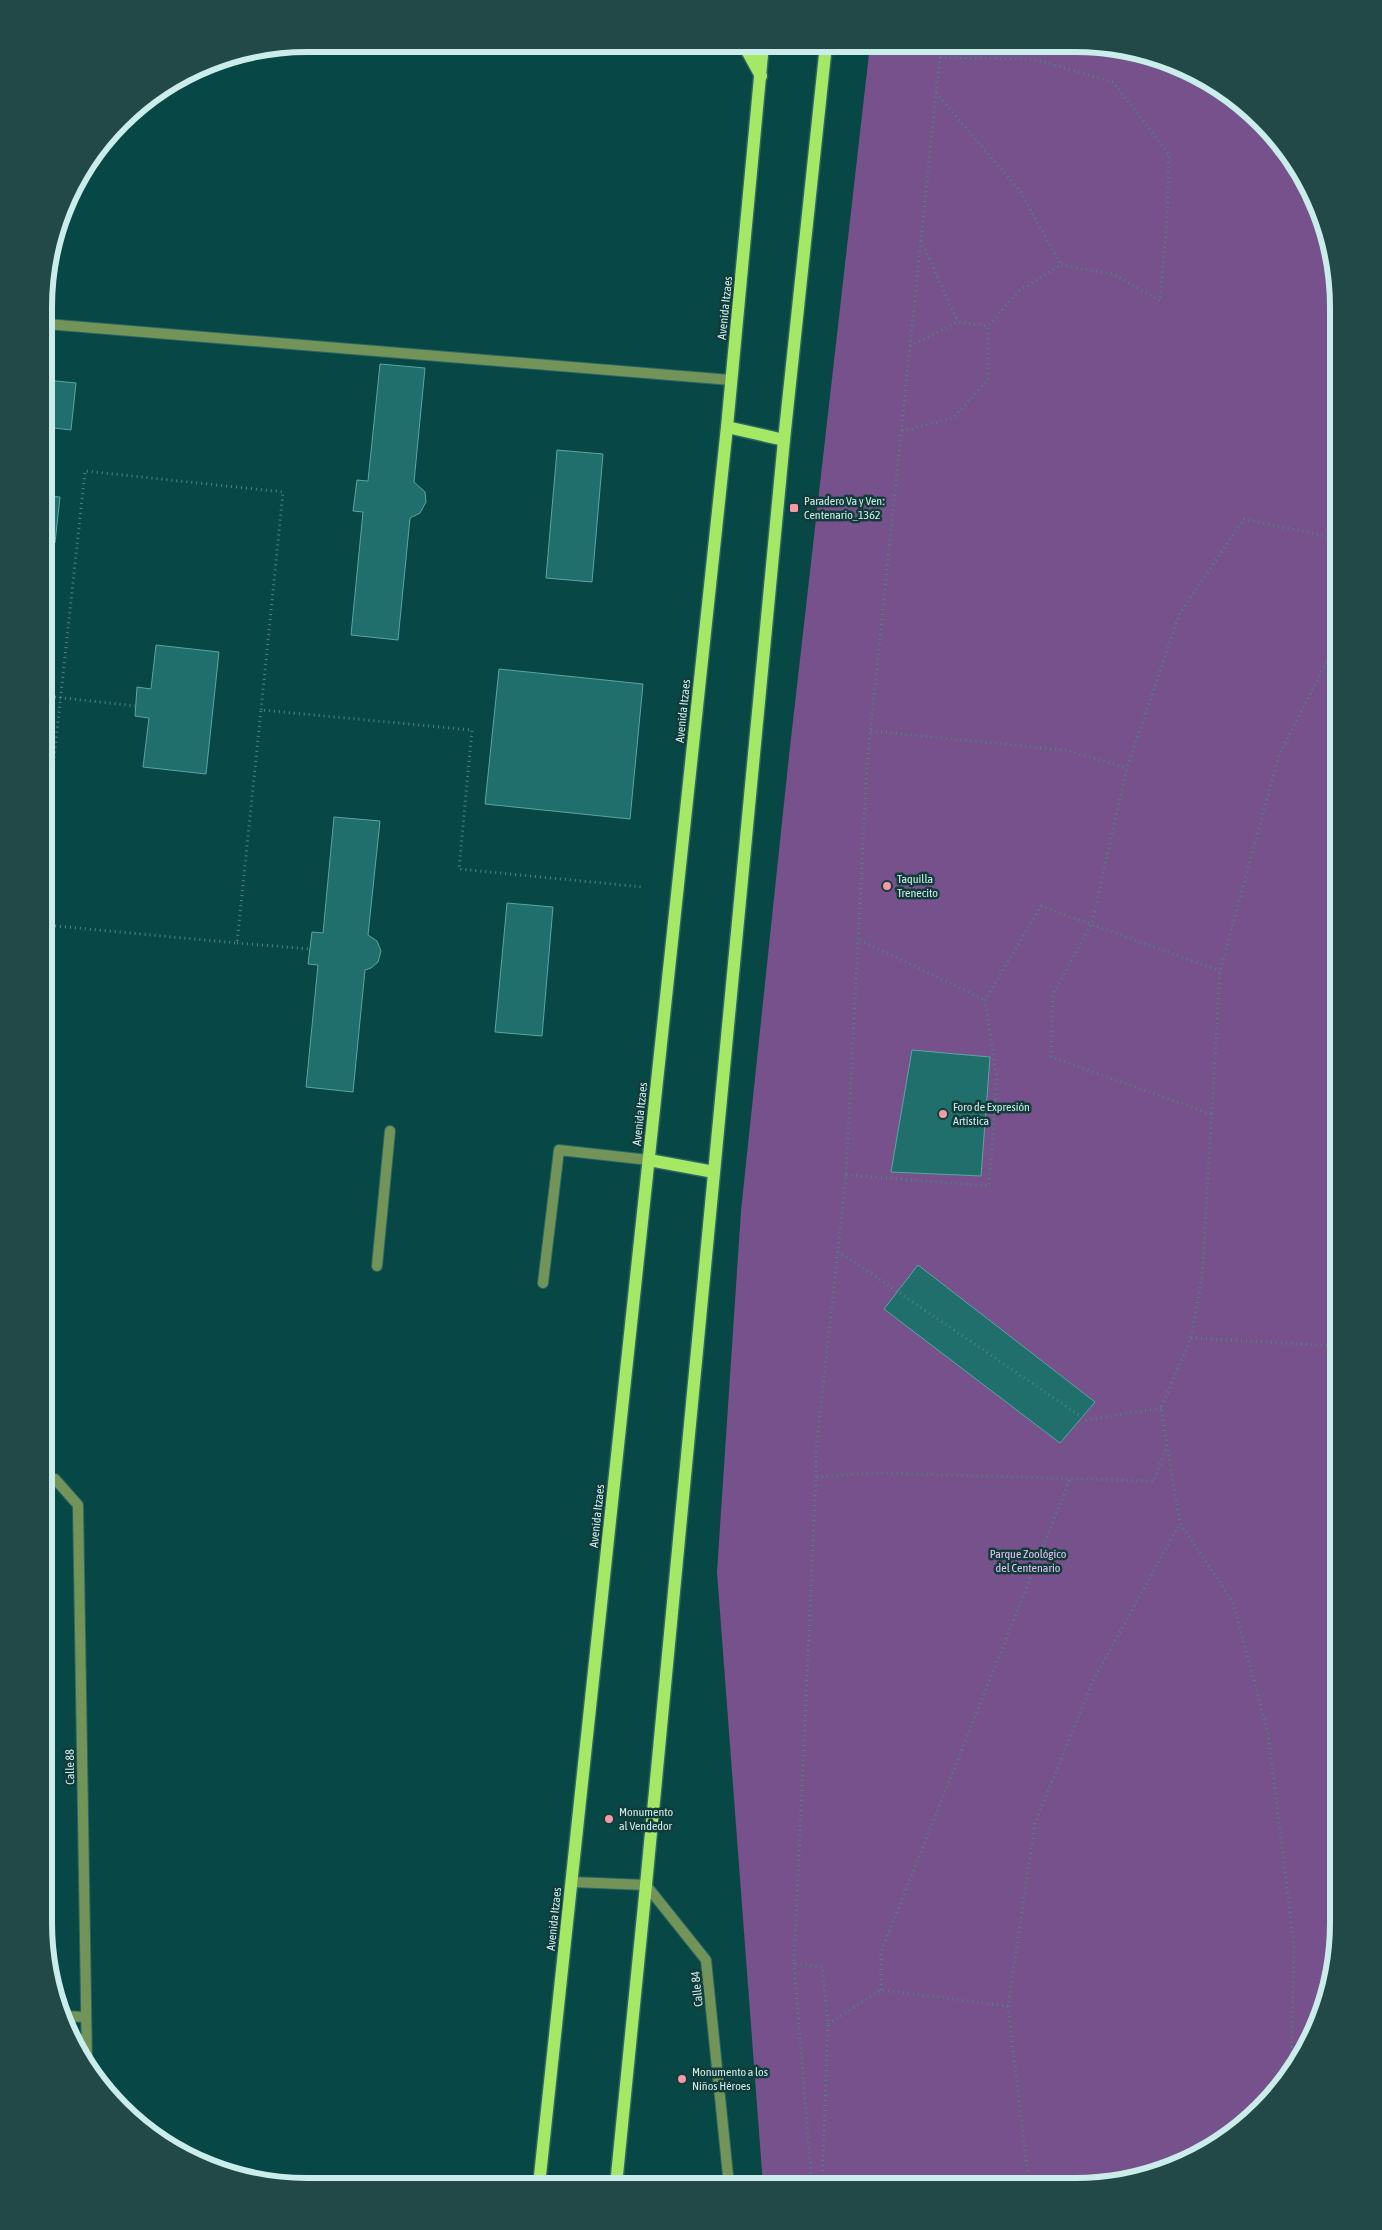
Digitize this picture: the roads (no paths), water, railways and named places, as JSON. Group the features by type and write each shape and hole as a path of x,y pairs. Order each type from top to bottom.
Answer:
{"main road":[{"path":"748,52 761,76"},
{"name":"Avenida Itzaes","path":"540,2178 732,380 763,52"},
{"path":"617,2178 784,440 825,52"},
{"path":"727,426 784,440"},
{"path":"649,1160 714,1172"}],"street":[{"path":"53,325 732,380"},
{"path":"377,1266 390,1131"},
{"path":"543,1283 559,1150 649,1160"},
{"name":"Calle 88","path":"53,1482 78,1505 87,2051"},
{"path":"572,1882 646,1885"},
{"name":"Calle 84","path":"646,1885 706,1960 729,2178"},
{"path":"71,2016 86,2017"}],"place":[{"name":"Paradero Va y Ven: Centenario_1362","path":"794,508"},
{"name":"Taquilla Trenecito","path":"887,886"},
{"name":"Foro de Expresión Artística","path":"943,1114"},
{"name":"Monumento al Vendedor","path":"609,1819"},
{"name":"Monumento a los Niños Héroes","path":"682,2079"}],"park label":[{"name":"Parque Zoológico del Centenario","path":"1028,1561"}]}
